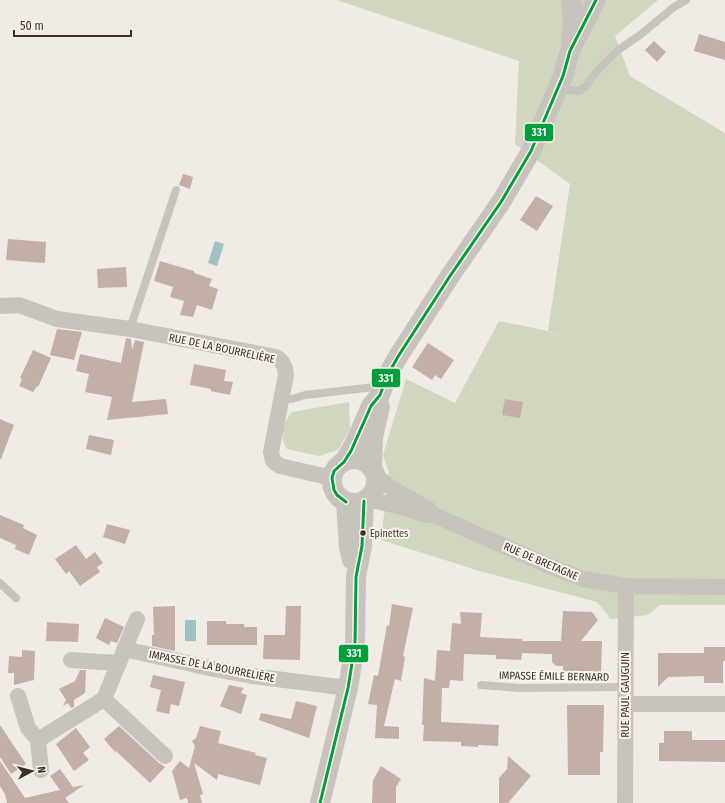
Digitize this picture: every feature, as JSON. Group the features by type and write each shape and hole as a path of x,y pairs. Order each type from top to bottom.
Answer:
{"street":[{"path":"570,51 573,21 571,0"},
{"path":"382,390 380,410 373,437 375,488 372,494 359,500 336,495 332,478 334,471 344,462 355,443 371,406 382,390 390,371 414,332 501,202 528,157 559,84 570,51 596,0"},
{"name":"RUE DE LA BOURRELIÈRE","path":"0,306 19,305 57,319 130,330 276,357 281,360 285,366 286,375 271,452 273,461 280,466 332,478"},
{"path":"344,462 354,459 359,460 368,464 374,472"},
{"name":"RUE DE BRETAGNE","path":"374,472 391,488 427,508 434,515 567,573 589,580 626,586 725,587"},
{"path":"320,803 348,688 355,645 356,577 349,547 359,500"},
{"name":"RUE DE BRETAGNE","path":"359,500 398,506 425,516 434,515"},
{"name":"RUE PAUL GAUGUIN","path":"625,803 626,586"},
{"path":"38,740 104,699 137,619"},
{"name":"IMPASSE DE LA BOURRELIÈRE","path":"71,660 121,656 252,676 348,688"},
{"path":"18,696 28,728 38,740 41,770"},
{"path":"104,699 165,756"},
{"path":"626,704 725,704"}],"lane":[{"path":"559,84 569,90 579,91 586,86 597,71 618,50 640,35 674,7 686,0"},
{"path":"130,330 176,190"},
{"path":"282,398 292,399 305,395 382,390"},
{"path":"0,583 16,598"},
{"name":"IMPASSE ÉMILE BERNARD","path":"481,685 519,688 626,687"}],"green space":[{"path":"337,0 658,0 615,36 630,76 725,133 725,605 660,605 648,615 611,619 597,602 483,572 381,540 389,473 383,455 406,379 455,403 499,321 543,330 568,338 548,331 570,184 515,144 519,61"},
{"path":"349,402 350,429 338,450 319,456 287,449 282,435 286,421 292,412"}],"water":[{"path":"215,241 224,244 217,266 208,263"},
{"path":"185,620 196,620 196,641 185,641"}],"building":[{"path":"699,34 725,42 725,60 694,51"},
{"path":"654,41 666,52 657,62 645,50"},
{"path":"183,174 193,177 190,189 179,185"},
{"path":"536,196 553,206 537,231 520,220"},
{"path":"8,239 46,242 45,263 6,260"},
{"path":"160,261 194,271 194,273 212,279 209,286 218,289 212,310 197,305 193,317 180,315 184,301 170,297 173,287 154,281"},
{"path":"126,267 127,287 98,288 97,269"},
{"path":"57,329 82,332 74,360 50,355"},
{"path":"126,338 131,339 132,350 135,340 144,342 132,402 166,399 168,414 107,420 112,397 85,392 89,374 76,371 80,354 121,363"},
{"path":"428,343 454,360 441,379 435,375 432,380 412,367"},
{"path":"33,350 51,358 38,387 37,386 33,392 19,386 22,379 20,378"},
{"path":"194,364 226,370 224,381 233,382 230,395 211,391 211,389 190,385"},
{"path":"505,399 523,402 520,418 502,415"},
{"path":"0,419 14,425 1,459 0,459"},
{"path":"89,435 114,440 111,455 86,449"},
{"path":"0,515 24,525 23,528 37,535 29,555 15,549 16,545 0,538"},
{"path":"107,524 130,530 125,544 103,537"},
{"path":"76,545 86,559 95,552 103,563 97,567 100,572 80,586 69,571 66,574 55,559"},
{"path":"392,604 413,608 403,656 405,657 401,681 395,679 384,726 399,727 399,739 375,738 377,705 368,704 374,675 378,676 387,625 389,626"},
{"path":"175,606 175,651 152,646 152,635 154,635 153,607"},
{"path":"286,606 301,606 300,660 263,659 264,635 285,635"},
{"path":"563,611 592,612 598,620 581,641 602,641 601,672 563,672 563,666 556,666 552,662 552,654 522,653 521,660 496,659 496,655 464,654 463,681 450,680 449,688 442,688 441,722 499,725 498,746 461,746 461,742 423,741 424,725 422,725 424,678 435,681 437,650 450,651 452,623 461,624 460,612 482,613 480,637 522,639 522,641 561,641"},
{"path":"105,618 124,627 117,643 111,641 109,645 96,638"},
{"path":"207,621 226,621 226,624 244,624 244,627 257,627 257,645 207,645"},
{"path":"47,622 79,624 78,642 46,641"},
{"path":"704,647 725,647 725,661 723,661 723,683 704,683 704,676 668,677 658,687 658,653 704,653"},
{"path":"22,650 35,651 34,680 14,685 14,673 8,673 9,656 22,657"},
{"path":"80,670 86,670 85,693 74,700 74,707 71,708 68,703 63,706 66,700 59,689 75,681"},
{"path":"153,675 185,682 179,706 171,704 169,714 156,711 161,690 150,687"},
{"path":"229,685 244,688 241,693 247,695 241,714 220,706"},
{"path":"296,701 317,706 309,738 259,720 261,713 291,719"},
{"path":"567,705 604,705 603,752 600,752 600,775 568,775"},
{"path":"0,725 26,764 11,774 0,757"},
{"path":"119,726 165,767 150,783 116,751 115,752 104,739"},
{"path":"200,726 221,731 218,743 256,753 255,755 267,758 260,785 218,774 217,780 194,763 203,794 200,795 202,803 188,803 187,798 180,800 172,771 180,761 189,768 195,746 192,741 196,738"},
{"path":"76,728 90,747 83,753 89,760 74,771 56,744"},
{"path":"664,731 692,731 692,740 725,740 725,762 659,761 659,743 664,743"},
{"path":"508,756 531,776 508,803 499,803 499,778 507,769"},
{"path":"0,761 25,798 60,790 50,776 60,769 73,787 84,785 65,798 69,803 7,803 5,794 0,786"},
{"path":"381,766 401,779 396,787 396,803 372,803 373,780"}],"transit line":[{"name":"331","path":"346,502 337,495 334,490 332,478 334,471 344,462 351,451 371,406 380,395 387,376 399,355 450,276 501,202 531,151 563,76 570,51 596,0"},
{"name":"331","path":"320,803 348,688 355,645 356,577 362,546 364,501"}],"place":[{"name":"Epinettes","path":"363,533"}]}
